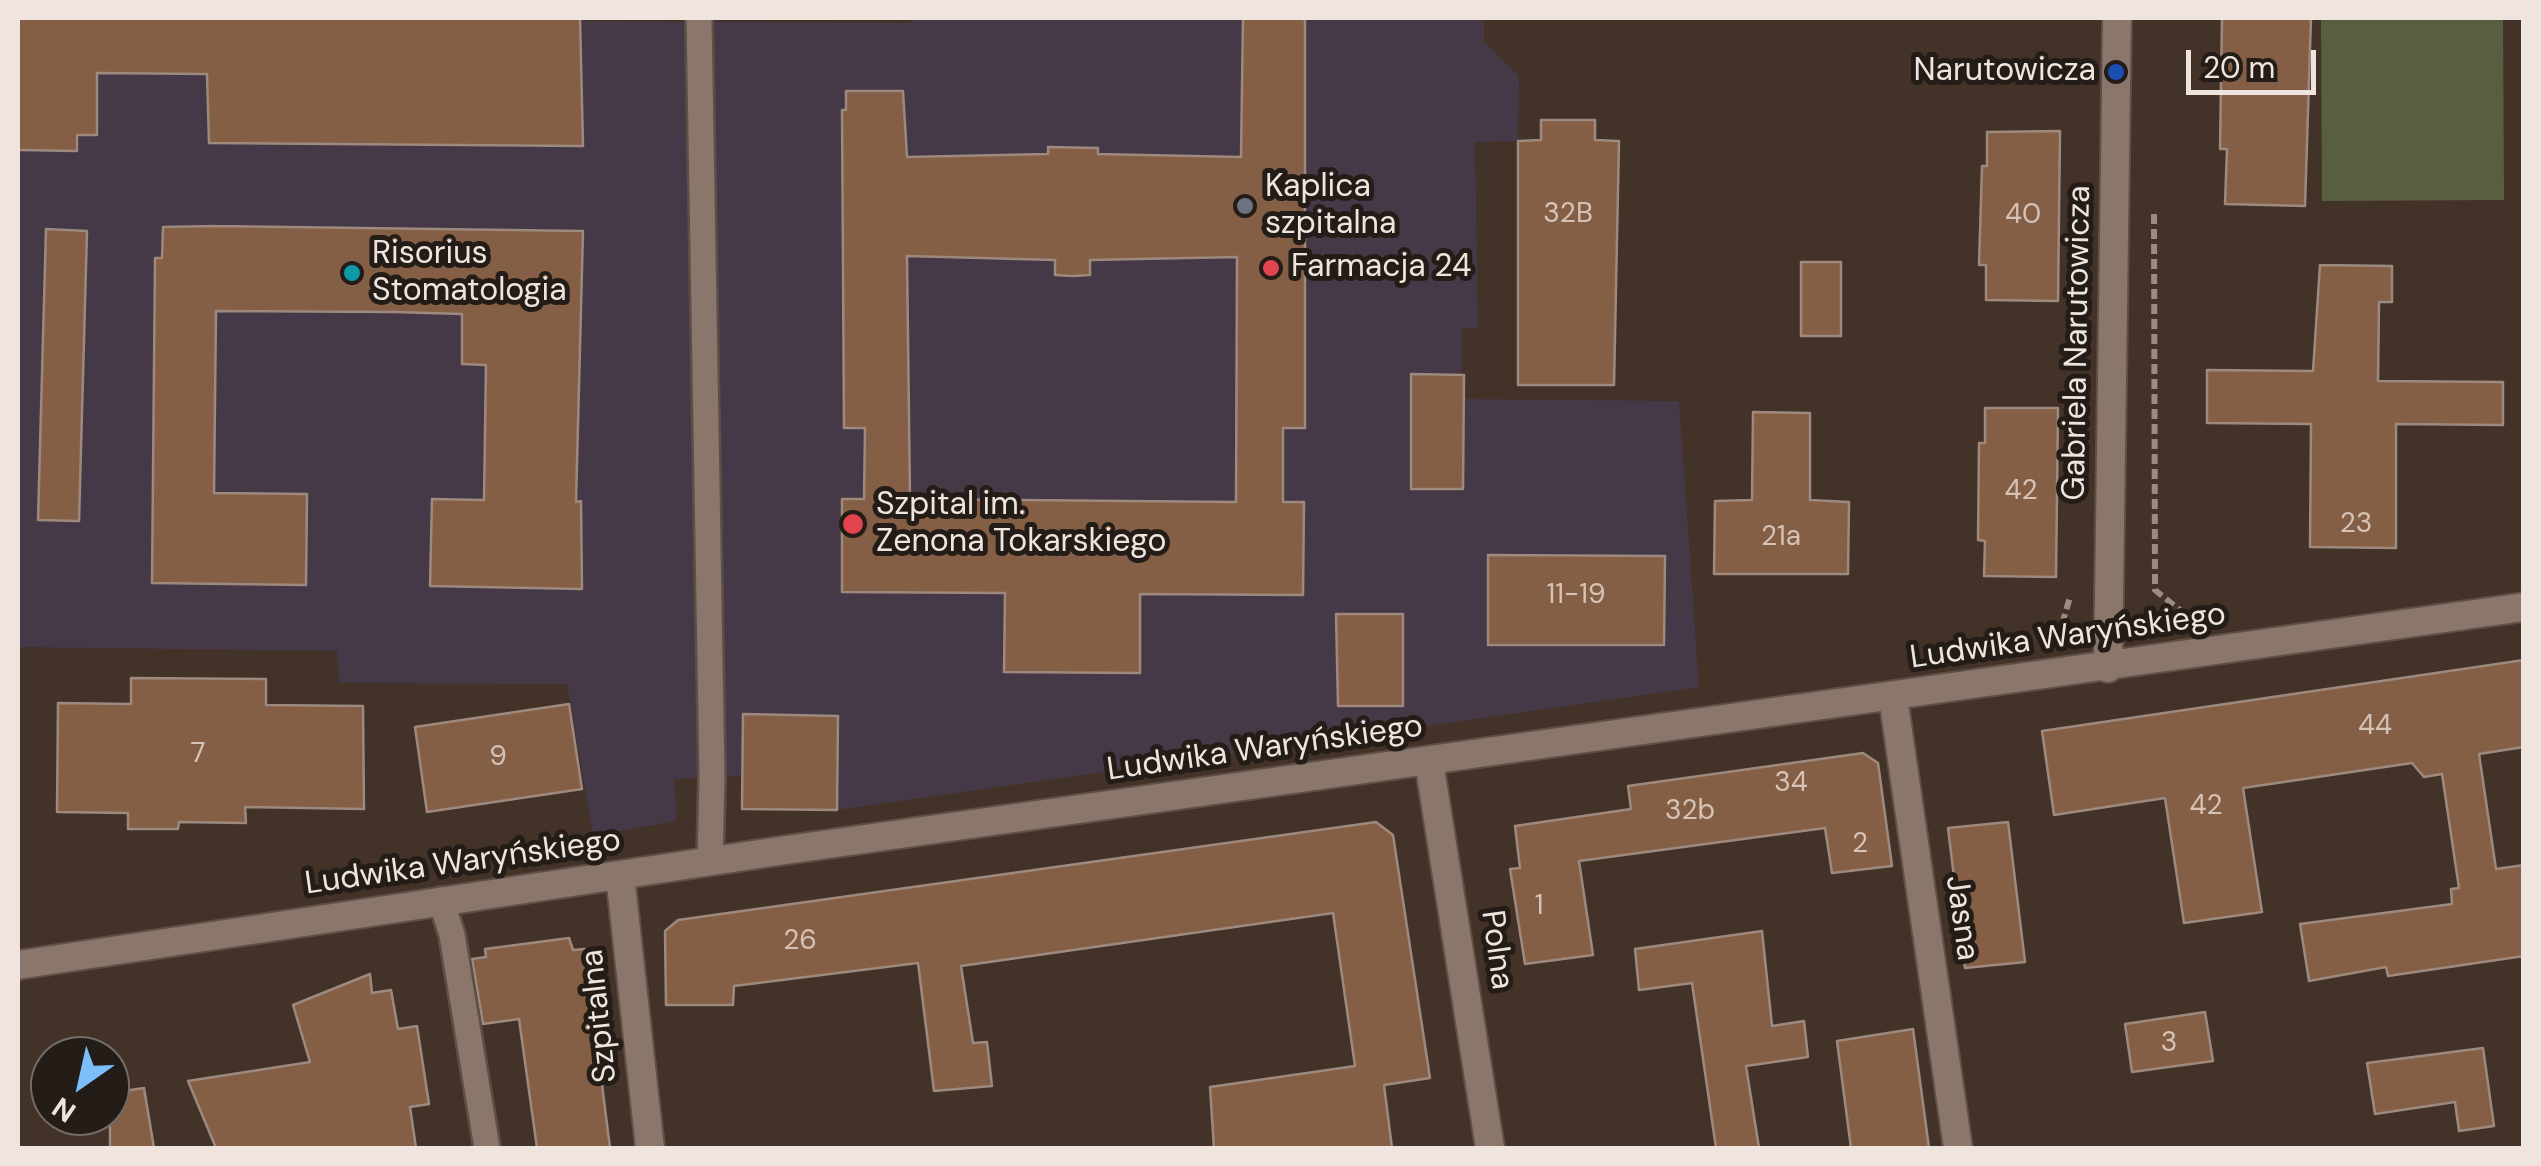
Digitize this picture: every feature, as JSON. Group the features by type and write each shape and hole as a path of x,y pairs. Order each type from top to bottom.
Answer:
{"street":[{"name":"Gabriela Narutowicza","path":"2108,668 2117,18"},
{"name":"Ludwika Waryńskiego","path":"18,964 441,900 2524,607"},
{"name":"Jasna","path":"1893,696 1958,1148"},
{"name":"Polna","path":"1429,762 1490,1148"},
{"name":"Szpitalna","path":"620,876 650,1148"}],"lane":[{"path":"700,18 712,777 710,862"},
{"path":"441,900 452,935 487,1148"}],"path":[{"path":"2154,196 2155,590 2202,628 2205,654"}],"shaded area":[{"name":"Szpital im. Zenona Tokarskiego","path":"18,18 911,23 912,18 1484,18 1484,42 1519,76 1518,141 1475,142 1478,329 1462,328 1462,394 1465,399 1679,401 1699,687 837,810 742,809 742,776 675,779 676,821 593,836 567,684 339,683 337,651 18,647"}],"green space":[{"path":"2321,18 2503,18 2504,200 2322,201"}],"building":[{"path":"18,18 580,18 583,146 209,143 207,74 97,73 97,135 77,135 77,151 18,150"},
{"path":"1243,18 1305,18 1305,428 1283,428 1283,502 1304,502 1303,595 1140,594 1140,673 1004,672 1005,593 842,592 842,499 864,499 865,428 844,428 842,110 846,110 846,91 903,91 907,157 1048,154 1048,147 1098,148 1098,154 1241,157","holes":["907,256 1055,260 1055,275 1072,276 1090,275 1090,260 1237,257 1236,502 910,499"]},
{"path":"2222,18 2311,18 2305,206 2225,204 2227,149 2220,149"},
{"path":"1541,120 1595,120 1595,140 1619,141 1614,385 1518,385 1518,141 1541,140"},
{"path":"2060,131 2058,301 1986,300 1986,265 1979,265 1987,132"},
{"path":"163,227 583,231 576,502 581,501 582,589 430,586 432,499 484,500 486,365 462,364 462,314 395,312 216,311 214,493 307,494 306,585 152,583 155,258 162,258"},
{"path":"46,229 87,231 79,521 38,520"},
{"path":"1801,262 1841,262 1841,336 1801,336"},
{"path":"2320,265 2392,266 2392,302 2379,302 2378,381 2503,382 2503,425 2396,424 2396,548 2310,547 2311,424 2207,423 2207,370 2313,371"},
{"path":"1411,374 1464,375 1463,489 1411,489"},
{"path":"1985,408 2058,408 2056,577 1984,576 1985,541 1978,540 1979,443 1985,443"},
{"path":"1753,412 1810,413 1810,500 1849,502 1848,574 1714,574 1715,501 1752,500"},
{"path":"1488,555 1665,556 1664,645 1488,645"},
{"path":"1336,614 1403,614 1403,706 1338,706"},
{"path":"2524,660 2524,747 2479,754 2496,869 2524,865 2524,956 2388,976 2386,967 2309,981 2300,924 2452,904 2451,889 2459,888 2442,774 2424,777 2412,763 2243,788 2262,912 2184,923 2165,798 2054,815 2042,731"},
{"path":"131,678 266,679 266,705 363,706 364,809 245,807 246,823 179,822 178,829 128,829 128,813 57,812 58,703 131,704"},
{"path":"569,704 582,789 427,812 415,727"},
{"path":"743,714 838,716 837,810 742,809"},
{"path":"1863,753 1878,763 1892,866 1832,873 1825,828 1579,861 1593,955 1525,964 1510,869 1520,868 1515,826 1631,809 1628,786"},
{"path":"1376,822 1393,835 1430,1078 1384,1085 1392,1148 1214,1148 1210,1087 1355,1066 1333,913 961,966 973,1043 987,1042 992,1086 934,1091 918,963 734,986 733,1005 666,1005 665,931 678,920"},
{"path":"2008,822 2025,962 1965,968 1948,828"},
{"path":"1762,931 1772,1026 1804,1021 1808,1057 1746,1066 1759,1148 1716,1148 1692,983 1639,990 1635,949"},
{"path":"569,938 573,950 585,949 610,1148 537,1148 519,1019 483,1024 472,959 486,957 485,949"},
{"path":"370,974 372,993 391,990 398,1029 417,1026 429,1104 410,1107 416,1148 216,1148 188,1081 310,1062 293,1005"},
{"path":"2205,1012 2213,1061 2132,1072 2125,1024"},
{"path":"1913,1029 1929,1148 1851,1148 1837,1041"},
{"path":"2483,1048 2494,1126 2459,1131 2455,1102 2375,1114 2367,1063"},
{"path":"144,1088 154,1148 110,1148 110,1136 130,1136 130,1090"}],"place":[{"name":"Narutowicza","path":"2116,72"},
{"name":"Kaplica szpitalna","path":"1245,206"},
{"name":"Farmacja 24","path":"1271,268"},
{"name":"Risorius Stomatologia","path":"352,273"},
{"name":"Szpital im. Zenona Tokarskiego","path":"853,524"}]}
